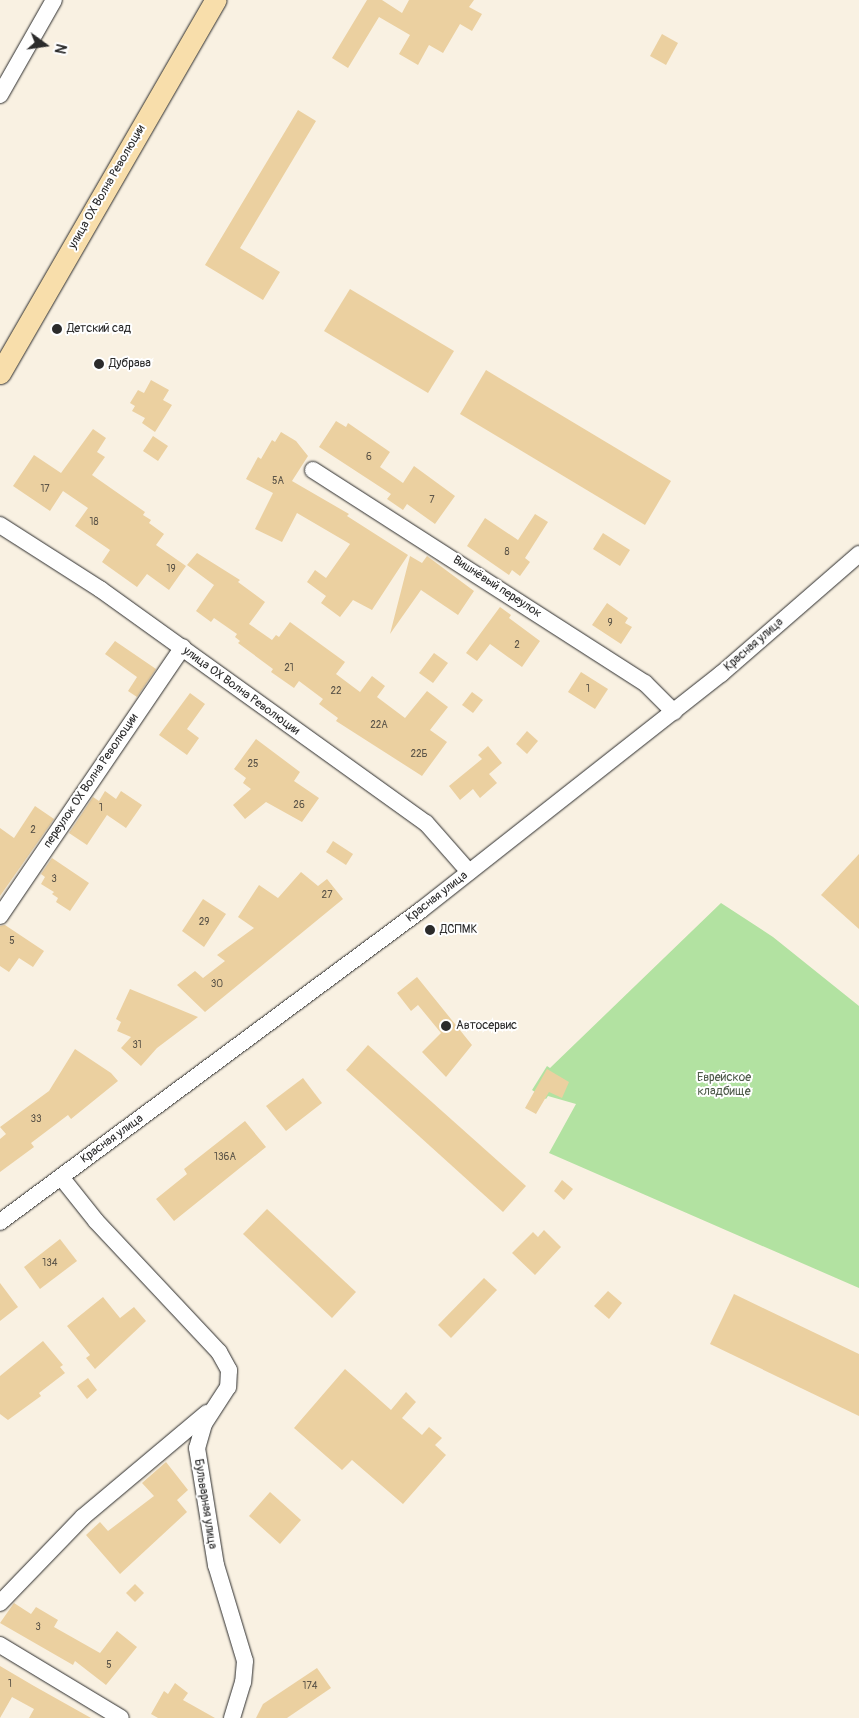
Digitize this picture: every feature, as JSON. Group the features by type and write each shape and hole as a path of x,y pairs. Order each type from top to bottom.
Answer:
{"main road":[{"name":"улица ОХ Волна Революции","path":"0,373 215,0"}],"street":[{"path":"0,95 54,0"},
{"name":"Вишнёвый переулок","path":"313,470 645,683 674,712"},
{"name":"улица ОХ Волна Революции","path":"0,525 183,647 426,822 469,872"},
{"name":"Красная улица","path":"0,1222 469,872 674,712 859,554"},
{"name":"переулок ОХ Волна Революции","path":"0,916 183,647"},
{"name":"Бульварная улица","path":"61,1177 96,1221 225,1360 229,1370 228,1387 212,1409 199,1437 197,1454 216,1566 245,1661 243,1682 232,1718"},
{"path":"0,1603 83,1517 212,1409"},
{"path":"0,1645 121,1718"}],"green space":[{"name":"Еврейское кладбище","path":"721,903 773,937 859,1006 859,1288 549,1153 576,1104 548,1096 546,1099 532,1090 547,1066 550,1068"}],"building":[{"path":"367,0 382,0 402,13 409,0 474,0 469,7 482,14 472,31 460,24 443,53 429,45 418,65 399,54 410,35 379,17 348,68 332,58"},
{"path":"662,34 678,43 666,65 650,56"},
{"path":"298,110 316,121 240,248 280,272 263,300 205,265"},
{"path":"350,289 454,351 428,393 324,331"},
{"path":"486,370 671,481 645,525 460,414"},
{"path":"151,380 169,390 163,400 172,405 155,432 142,423 145,418 132,411 135,406 130,403 138,390 144,393"},
{"path":"336,421 346,427 348,423 390,452 380,467 403,483 414,466 455,496 435,524 407,504 403,510 387,499 391,494 319,447"},
{"path":"93,429 106,438 97,452 105,457 92,475 145,512 143,515 151,520 149,523 164,534 156,545 186,566 169,590 147,574 137,587 102,562 110,550 75,526 88,508 63,491 50,511 13,486 34,455 61,473"},
{"path":"281,432 296,441 308,456 292,481 349,514 347,516 408,555 372,610 353,600 340,617 321,603 326,596 307,582 315,570 326,578 350,544 297,513 282,542 255,529 273,493 246,479 258,457 261,459 272,440 275,442"},
{"path":"153,436 168,446 158,461 143,451"},
{"path":"535,514 548,522 525,558 530,562 520,576 512,570 509,575 467,546 485,518 518,540"},
{"path":"603,533 630,550 620,566 593,549"},
{"path":"197,553 240,580 238,582 265,602 249,624 272,640 276,635 279,637 290,622 345,662 336,674 360,692 372,676 385,686 377,697 405,718 427,691 448,707 430,730 447,742 422,776 336,721 338,718 319,704 323,699 299,681 294,688 271,672 273,669 238,643 240,641 235,637 237,634 214,618 211,622 196,611 214,585 187,565"},
{"path":"410,556 422,563 427,556 474,591 458,615 421,590 390,634"},
{"path":"607,603 628,618 625,623 632,627 621,644 592,625"},
{"path":"500,607 511,615 509,618 540,641 522,667 490,644 477,661 466,653"},
{"path":"115,641 156,669 137,697 128,691 137,677 105,654"},
{"path":"434,653 448,663 433,683 419,673"},
{"path":"581,672 608,689 595,709 568,692"},
{"path":"472,692 483,700 473,713 462,705"},
{"path":"190,693 205,704 187,729 199,738 187,755 159,735"},
{"path":"527,731 538,741 527,754 516,744"},
{"path":"256,739 300,772 294,781 319,798 302,822 266,802 245,819 233,805 251,789 243,783 246,778 234,769"},
{"path":"488,746 502,763 489,774 497,783 480,798 473,789 460,800 449,786 482,759 478,755"},
{"path":"105,791 116,799 121,791 142,805 126,828 107,815 87,845 69,833 93,797 99,801"},
{"path":"35,806 54,819 0,896 0,828 14,838"},
{"path":"333,841 353,854 346,865 326,852"},
{"path":"859,854 859,929 821,895"},
{"path":"52,858 89,883 70,911 56,902 58,898 52,894 54,892 41,884 45,877 41,874"},
{"path":"301,872 318,886 327,879 343,899 205,1012 177,985 195,971 203,978 225,961 217,955 254,928 238,917 259,885 278,898"},
{"path":"203,899 226,914 204,947 182,931"},
{"path":"5,925 44,951 33,967 19,958 9,972 0,966 0,926"},
{"name":"Автосервис","path":"417,977 472,1045 446,1077 422,1052 441,1033 418,1005 411,1011 397,993"},
{"path":"130,989 198,1017 157,1048 141,1066 121,1048 131,1037 117,1031 121,1022 116,1019"},
{"path":"368,1045 526,1186 503,1212 346,1070"},
{"path":"75,1049 111,1073 118,1081 71,1119 68,1115 31,1143 34,1147 0,1172 0,1139 6,1134 0,1127 49,1091"},
{"path":"547,1069 569,1082 562,1098 549,1092 536,1114 525,1108"},
{"path":"303,1078 322,1103 286,1131 266,1106"},
{"path":"245,1121 266,1147 174,1221 156,1199 187,1174 184,1169"},
{"path":"562,1180 573,1189 564,1200 554,1191"},
{"path":"267,1209 356,1292 332,1318 243,1234"},
{"path":"544,1230 561,1247 535,1275 512,1253 533,1232 538,1237"},
{"path":"60,1239 77,1261 40,1289 24,1267"},
{"path":"484,1278 497,1290 451,1338 438,1325"},
{"path":"0,1283 18,1307 0,1321"},
{"path":"608,1291 622,1303 609,1319 594,1306"},
{"path":"734,1294 859,1354 859,1416 710,1344"},
{"path":"103,1297 120,1318 134,1307 146,1321 95,1369 86,1358 90,1355 67,1326"},
{"path":"43,1341 63,1365 60,1367 65,1373 39,1393 41,1396 8,1420 0,1414 0,1376"},
{"path":"345,1369 391,1410 406,1392 416,1402 402,1418 422,1435 429,1427 442,1438 435,1445 446,1455 403,1504 352,1460 342,1470 294,1428"},
{"path":"88,1378 97,1390 87,1399 77,1386"},
{"path":"166,1462 188,1490 177,1500 187,1512 120,1574 86,1535 100,1522 108,1531 154,1496 142,1483"},
{"path":"270,1492 301,1520 280,1544 249,1516"},
{"path":"135,1584 144,1593 135,1602 126,1593"},
{"path":"14,1603 31,1614 36,1607 58,1620 54,1627 100,1653 117,1631 137,1647 106,1685 75,1661 73,1665 0,1623"},
{"path":"0,1666 91,1718 29,1718 34,1709 12,1697 0,1718"},
{"path":"317,1668 331,1688 287,1718 256,1718 263,1704"},
{"path":"175,1683 188,1693 183,1700 215,1718 158,1718 151,1714 164,1691 168,1694"}],"place":[{"name":"Детский сад","path":"57,329"},
{"name":"Дубрава","path":"99,364"},
{"name":"ДСПМК","path":"430,930"},
{"name":"Автосервис","path":"446,1026"}]}
